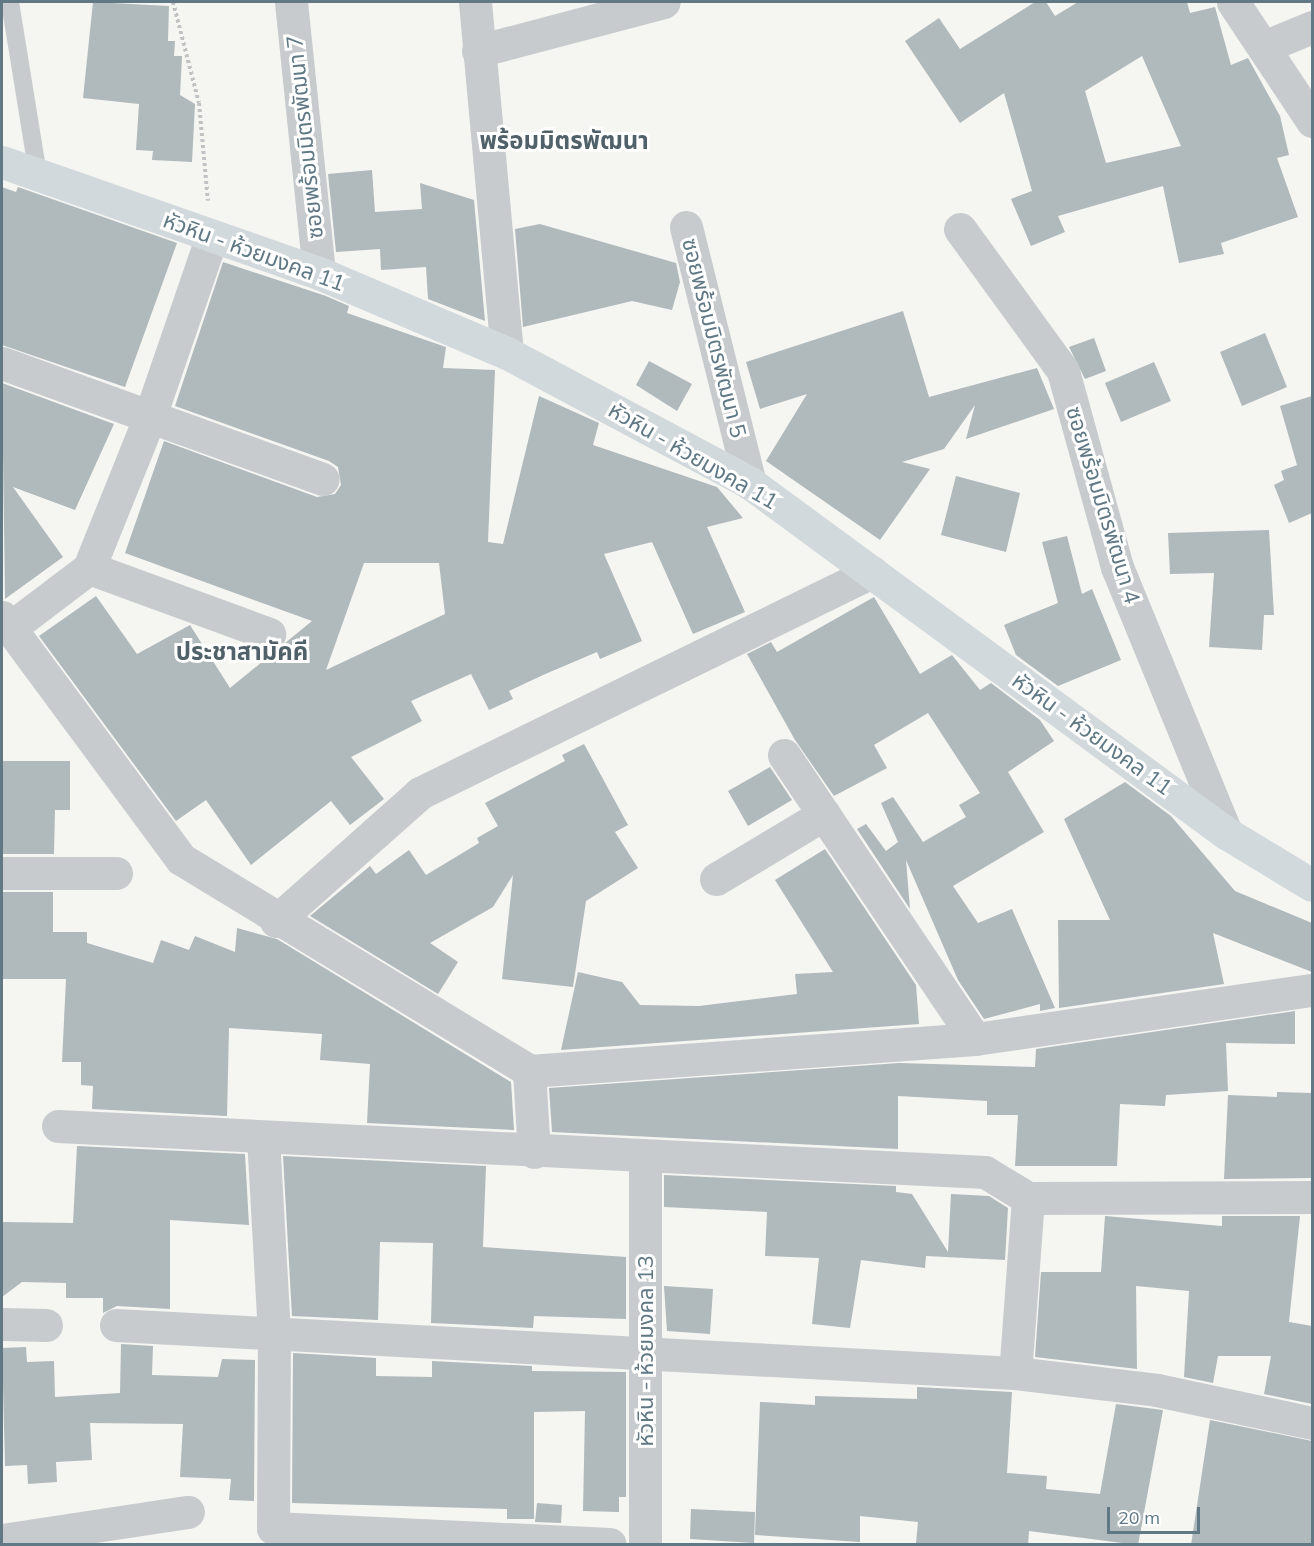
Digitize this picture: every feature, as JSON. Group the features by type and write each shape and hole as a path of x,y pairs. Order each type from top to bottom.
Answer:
{"street":[{"name":"ซอยพร้อมมิตรพัฒนา 7","path":"291,2 319,273"},
{"path":"475,2 507,353"},
{"path":"478,51 664,2"},
{"path":"1233,2 1266,46 1312,122"},
{"path":"1266,46 1312,27"},
{"name":"หัวหิน - ห้วยมงคล 11","path":"2,162 319,273 507,353 750,483 1226,833 1312,885"},
{"name":"ซอยพร้อมมิตรพัฒนา 5","path":"686,227 750,483"},
{"name":"ซอยพร้อมมิตรพัฒนา 4","path":"960,229 1063,371 1117,567 1226,833"},
{"path":"212,236 150,416 90,568 5,622 181,859 276,921 530,1071 975,1039 1312,990"},
{"path":"2,363 323,478"},
{"path":"90,568 269,634"},
{"path":"276,921 420,793 872,572"},
{"path":"784,755 975,1039"},
{"path":"716,879 824,814"},
{"path":"2,873 116,873"},
{"path":"530,1071 534,1152"},
{"path":"58,1126 534,1152 985,1172 1028,1198 1312,1197"},
{"path":"262,1137 274,1335 273,1528 610,1545"},
{"name":"หัวหิน - ห้วยมงคล 13","path":"645,1157 647,1353 645,1545"},
{"path":"1015,1373 1028,1198"},
{"path":"2,1324 46,1325"},
{"path":"117,1325 1015,1373 1156,1389 1312,1423"},
{"path":"2,1540 188,1512"}],"lane":[{"path":"10,2 38,174"}],"path":[{"path":"172,2 199,103 212,236"}],"building":[{"path":"93,2 169,6 168,41 175,41 174,56 182,56 180,95 195,104 192,162 152,160 153,151 136,150 139,104 83,98"},
{"path":"1035,2 1046,2 1055,16 1078,2 1187,2 1190,13 1215,7 1231,65 1248,58 1280,116 1289,155 1277,158 1298,217 1221,243 1224,254 1179,263 1163,186 1058,216 1065,232 1031,246 1011,199 1032,191 1004,93 960,123 905,41 939,18 960,49","holes":["1142,56 1181,146 1106,163 1085,91"]},
{"path":"372,170 375,212 422,209 420,183 474,200 485,321 428,299 426,267 381,270 380,249 336,252 328,174"},
{"path":"2,187 16,192 18,187 177,243 125,387 2,345"},
{"path":"540,224 676,263 680,282 672,310 632,301 523,327 515,229"},
{"path":"223,262 326,296 349,306 347,313 446,347 443,368 495,370 488,542 503,544 539,396 599,423 593,445 717,487 743,518 707,527 745,612 693,634 652,542 604,554 642,641 600,659 597,652 543,675 509,691 513,699 489,710 471,674 411,701 422,721 351,757 384,799 350,825 331,801 251,865 206,800 176,821 39,636 96,596 137,654 190,625 230,688 312,621 125,553 164,441 317,497 335,494 341,485 338,467 329,461 175,406","holes":["364,563 439,563 445,614 326,670"]},
{"path":"903,311 929,397 1037,368 1054,409 966,439 975,405 944,449 902,462 930,469 880,540 766,461 807,394 760,409 746,362"},
{"path":"1265,333 1287,387 1242,406 1220,352"},
{"path":"1094,338 1106,371 1085,379 1069,347"},
{"path":"649,361 692,384 677,411 636,385"},
{"path":"1154,362 1171,401 1121,422 1105,383"},
{"path":"2,383 114,424 75,510 13,487 63,557 5,599"},
{"path":"1312,396 1312,513 1289,523 1274,485 1284,480 1281,471 1297,465 1280,406"},
{"path":"956,476 1020,493 1006,552 941,535"},
{"path":"1269,530 1274,615 1264,615 1262,650 1209,647 1214,573 1170,574 1168,533"},
{"path":"1067,536 1082,594 1092,589 1121,660 1058,686 1016,655 1004,625 1058,603 1042,542"},
{"path":"874,597 920,674 952,655 980,690 991,683 1040,720 1054,741 1008,772 1044,832 953,886 978,923 1012,909 1055,1008 1040,1011 1040,1004 984,1019 958,980 906,860 910,909 857,829 866,824 886,851 898,842 881,803 893,797 923,842 966,817 959,805 980,793 928,713 874,745 887,768 834,796 795,740 747,654 771,642 777,652"},
{"path":"584,744 628,825 615,832 638,868 586,901 573,987 502,979 513,875 493,907 430,943 458,962 438,994 310,916 370,866 376,874 409,850 426,875 479,843 477,838 498,826 485,803 565,761 562,755"},
{"path":"2,761 70,761 70,810 55,810 54,854 2,854"},
{"path":"770,767 792,800 748,826 728,791"},
{"path":"1125,782 1171,816 1235,891 1312,923 1312,972 1213,933 1224,984 1059,1008 1058,920 1110,920 1064,819"},
{"path":"825,849 916,985 919,1024 561,1050 578,972 622,982 640,1005 699,1006 797,994 795,974 833,972 775,880"},
{"path":"2,892 53,892 53,932 87,932 87,943 153,963 161,940 189,950 195,936 235,952 237,928 277,939 511,1082 514,1130 367,1123 370,1064 320,1060 322,1034 229,1028 227,1116 92,1109 93,1086 81,1085 81,1062 62,1062 66,979 2,979"},
{"path":"1295,1011 1295,1044 1226,1043 1228,1091 1166,1095 1165,1106 1120,1104 1117,1166 1015,1166 1018,1115 987,1115 987,1101 898,1096 898,1149 552,1132 549,1088 899,1063 1035,1067 1036,1049"},
{"path":"1277,1092 1312,1093 1312,1178 1224,1179 1228,1095 1277,1097"},
{"path":"77,1146 245,1154 249,1225 170,1220 170,1309 117,1306 103,1313 103,1298 66,1298 66,1283 22,1282 2,1297 2,1222 73,1223"},
{"path":"283,1156 486,1166 483,1247 626,1257 626,1319 534,1316 533,1328 431,1323 433,1243 380,1242 378,1320 292,1316"},
{"path":"664,1175 896,1186 896,1192 912,1194 948,1252 951,1194 989,1196 1008,1208 1005,1260 926,1256 925,1268 861,1260 850,1328 812,1324 819,1258 765,1256 767,1212 664,1207"},
{"path":"1105,1216 1222,1226 1222,1216 1300,1216 1289,1322 1312,1326 1312,1404 1264,1394 1271,1356 1218,1356 1213,1383 1184,1377 1189,1291 1136,1286 1137,1369 1035,1357 1041,1272 1101,1272"},
{"path":"664,1286 713,1289 710,1334 667,1331"},
{"path":"121,1344 153,1346 152,1375 218,1377 222,1359 255,1360 254,1501 229,1500 231,1479 180,1477 183,1424 90,1423 92,1460 56,1462 57,1482 28,1484 27,1465 5,1466 2,1348 26,1347 27,1362 54,1361 55,1397 120,1393"},
{"path":"293,1353 376,1358 376,1376 432,1377 432,1361 532,1366 532,1371 626,1372 626,1497 619,1497 619,1512 583,1511 585,1411 534,1412 534,1519 507,1519 507,1509 292,1503"},
{"path":"917,1387 1012,1392 1007,1473 1047,1476 1046,1489 1100,1494 1116,1404 1163,1410 1138,1545 1029,1531 1028,1545 916,1543 918,1522 860,1516 860,1542 755,1535 760,1402 815,1405 815,1396 917,1399"},
{"path":"1210,1420 1312,1441 1312,1545 1191,1545"},
{"path":"537,1503 562,1505 561,1523 535,1522"},
{"path":"691,1509 755,1512 754,1543 690,1539"}],"district":[{"name":"พร้อมมิตรพัฒนา","path":"564,141"},
{"name":"ประชาสามัคคี","path":"242,652"}]}
